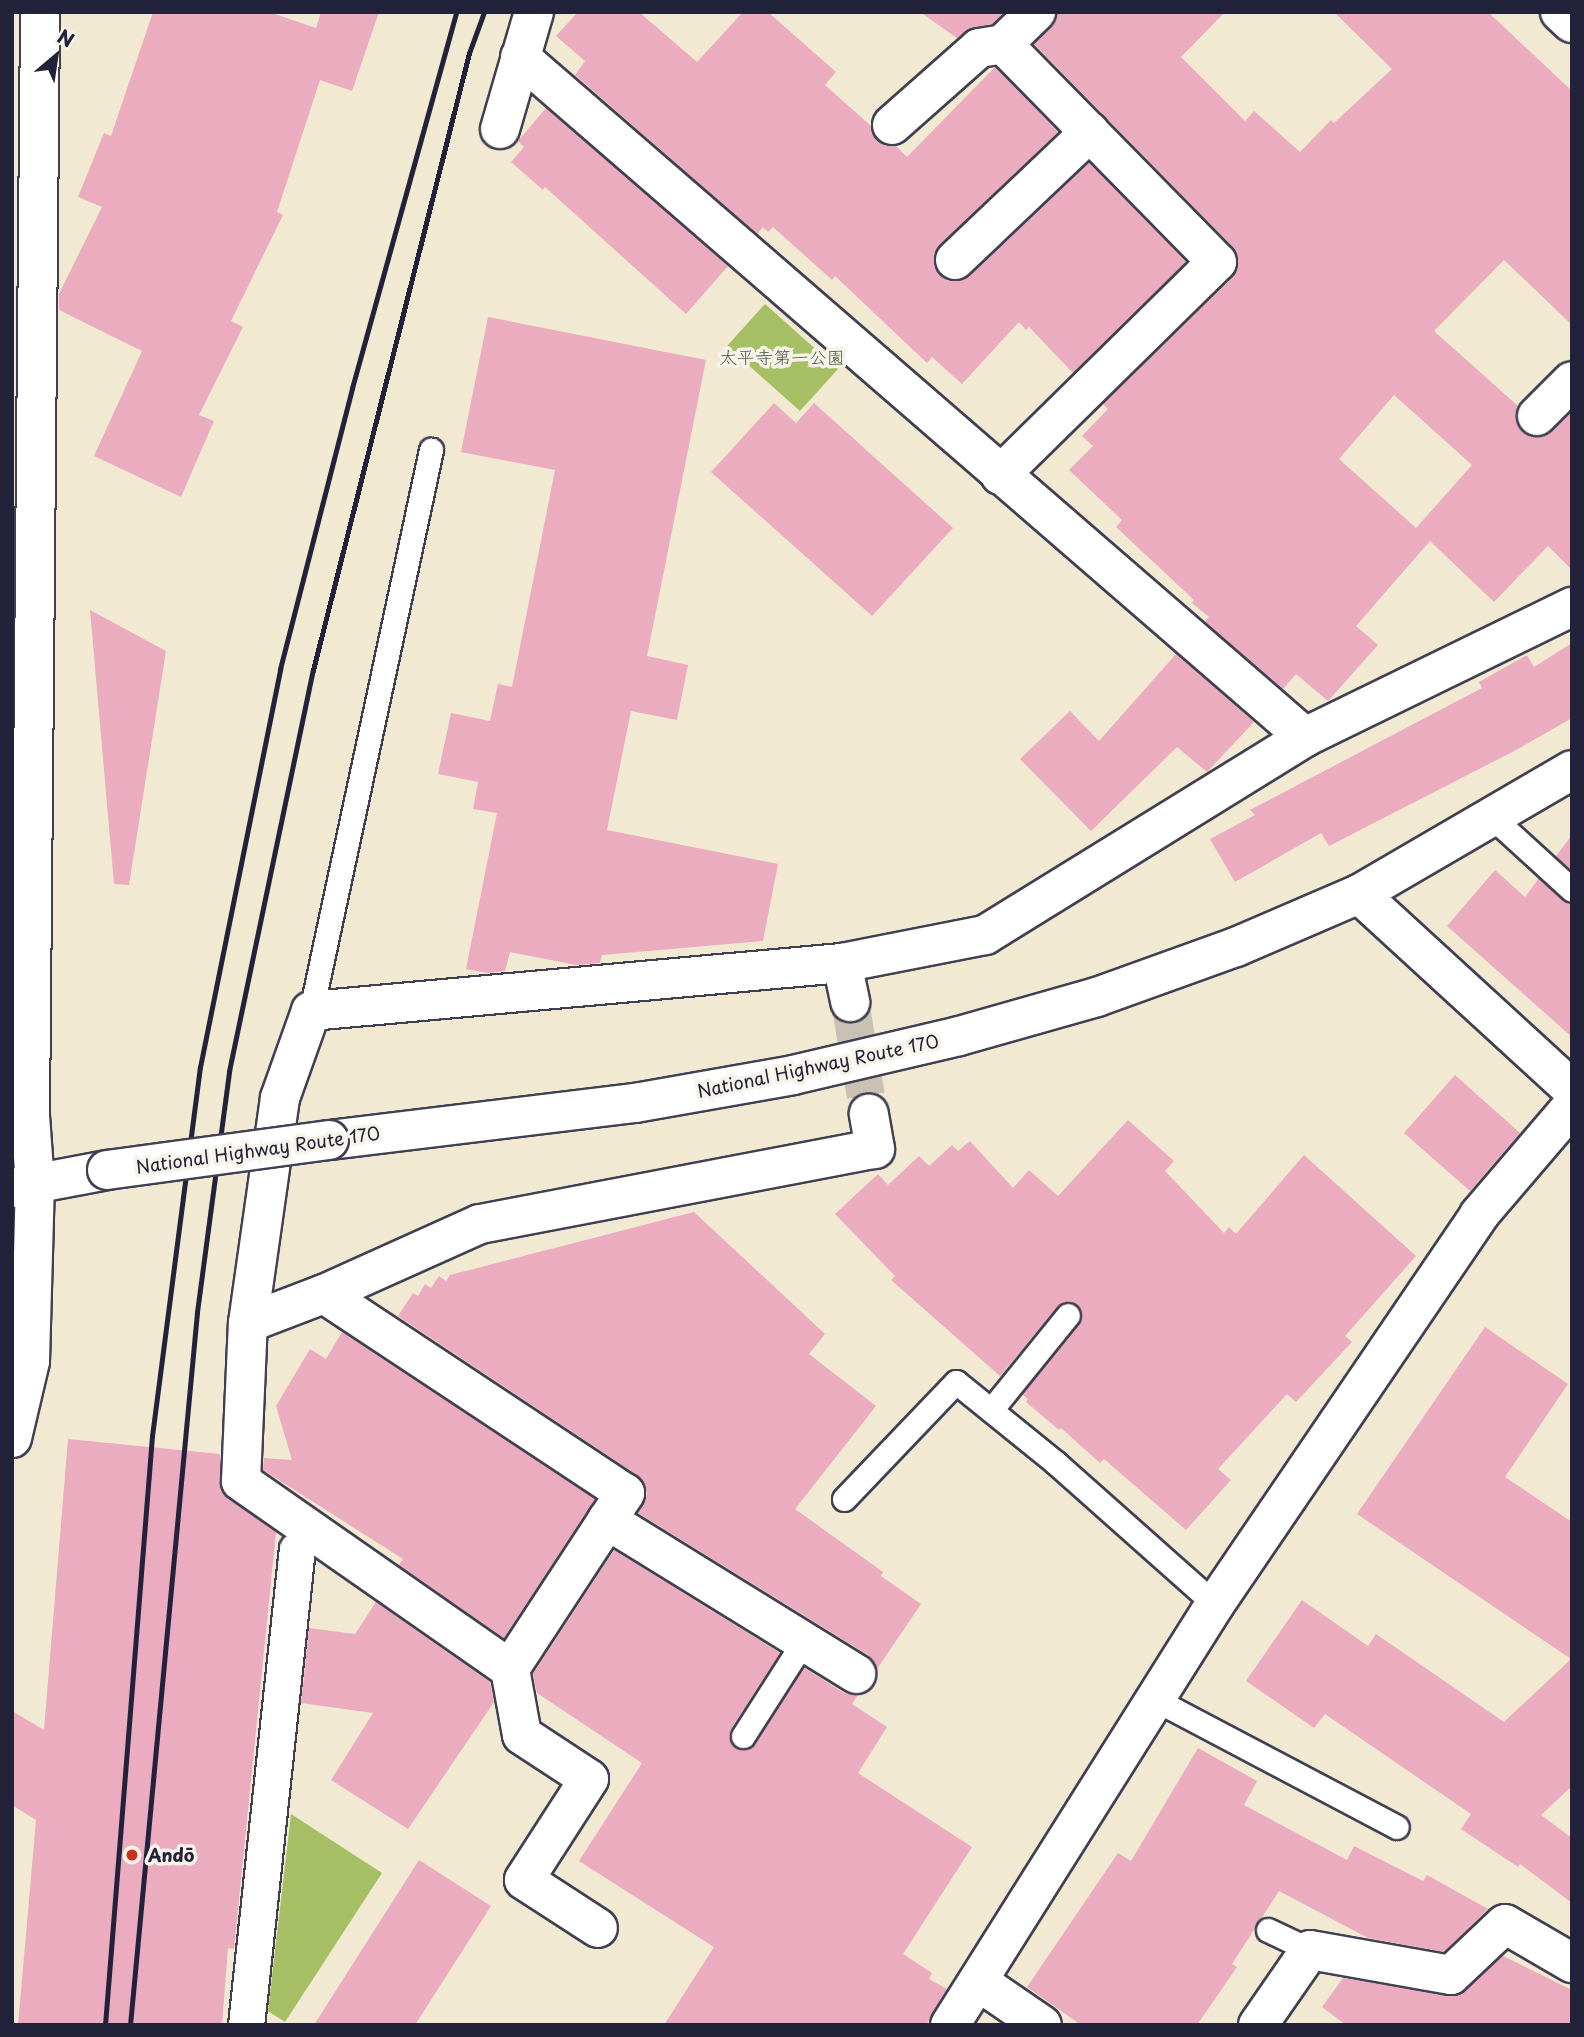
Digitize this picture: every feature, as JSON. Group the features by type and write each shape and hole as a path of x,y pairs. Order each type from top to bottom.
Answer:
{"main road":[{"path":"12,1438 30,1361 24,1186 30,1116 40,12"},
{"path":"500,129 534,12"},
{"path":"892,125 979,48 1003,44 1036,12"},
{"path":"1560,12 1572,23"},
{"path":"1000,475 1217,262 1003,44"},
{"path":"520,57 1305,737"},
{"path":"955,260 1090,132"},
{"path":"1536,416 1572,381"},
{"path":"510,1669 241,1481 248,1323 280,1098 311,1011 842,963 985,935 1305,737 1572,607"},
{"name":"National Highway Route 170","path":"24,1186 107,1170 635,1103 793,1075 921,1045 1097,997 1236,947 1359,894 1572,770"},
{"path":"1359,894 1572,1089"},
{"path":"842,963 850,1002"},
{"path":"950,2025 1215,1604 1479,1214 1572,1106"},
{"path":"248,1323 324,1294 480,1224 875,1149 869,1114"},
{"path":"324,1294 625,1493 510,1669 522,1735 589,1779 524,1880 597,1928"},
{"path":"607,1520 856,1674"},
{"path":"1258,2025 1310,1950 1451,1975 1505,1924 1572,1963"},
{"path":"979,1982 1042,2025"}],"street":[{"path":"246,2025 297,1550"}],"lane":[{"path":"311,1011 431,450"},
{"path":"1492,817 1572,890"},
{"path":"991,1410 1068,1315"},
{"path":"844,1499 956,1382 1056,1463 1215,1604"},
{"path":"743,1736 803,1642"},
{"path":"1156,1700 1397,1827"},
{"path":"1268,1930 1310,1950"}],"green space":[{"name":"太平寺第一公園","path":"765,304 838,369 800,411 727,346"},
{"path":"291,1814 382,1873 285,2022 268,2011"}],"building":[{"path":"153,12 269,12 316,28 321,12 379,12 352,91 320,80 277,212 283,215 231,321 243,327 199,415 214,421 181,497 94,456 142,351 59,310 59,294 102,207 78,197 104,133 111,136"},
{"path":"578,12 639,12 697,62 743,12 768,12 836,72 825,85 871,126 876,140 886,146 896,146 907,157 995,67 1058,132 940,245 934,254 934,266 939,275 948,281 959,281 970,276 1089,163 1186,262 1073,373 1029,327 1026,330 1019,322 962,384 932,357 927,363 835,276 832,280 773,227 768,232 763,227 757,234 575,75 585,61 556,36"},
{"path":"920,12 1004,12 993,24 975,27 957,38"},
{"path":"1057,12 1225,12 1181,57 1245,121 1254,111 1300,152 1331,120 1334,123 1392,69 1334,12 1488,12 1572,91 1572,325 1504,260 1434,331 1518,406 1516,421 1522,432 1532,437 1543,437 1572,412 1572,570 1548,546 1494,602 1430,541 1356,626 1378,645 1328,701 1296,674 1283,689 1205,622 1209,617 1192,603 1194,600 1116,527 1122,520 1069,470 1093,446 1082,436 1108,409 1103,404 1232,278 1238,268 1238,257 1233,247 1034,44 1052,27","holes":["1394,395 1472,465 1416,528 1339,459"]},
{"path":"546,108 728,266 686,314 545,187 543,190 511,162 524,147 518,141"},
{"path":"488,317 706,360 647,656 688,665 677,720 631,711 607,830 778,864 763,941 602,955 600,963 576,965 510,952 505,971 488,973 466,969 497,813 473,809 478,782 438,774 451,713 490,721 498,684 512,687 555,470 461,452"},
{"path":"774,403 796,423 814,403 953,528 872,616 711,472"},
{"path":"90,610 166,651 129,885 114,884"},
{"path":"1572,643 1572,718 1518,749 1329,846 1321,833 1235,882 1210,839 1255,815 1250,810 1482,688 1479,682 1527,655 1534,667"},
{"path":"1176,654 1254,722 1207,772 1177,747 1091,831 1020,759 1070,711 1099,741"},
{"path":"1572,835 1572,871 1556,856"},
{"path":"1495,870 1525,897 1539,878 1563,900 1572,904 1572,1037 1447,926"},
{"path":"1455,1075 1520,1133 1470,1191 1404,1133"},
{"path":"1128,1120 1174,1161 1165,1171 1224,1233 1229,1227 1236,1234 1304,1155 1416,1256 1345,1336 1352,1342 1296,1402 1287,1394 1218,1469 1231,1480 1186,1530 1104,1459 1100,1463 1061,1428 1059,1430 1026,1402 1028,1399 1022,1394 1079,1324 1082,1317 1077,1305 1070,1301 1058,1306 1000,1376 891,1280 895,1276 835,1214 878,1174 888,1185 919,1156 929,1166 952,1145 958,1151 970,1141 1013,1188 1029,1170 1058,1196"},
{"path":"694,1212 825,1334 809,1354 876,1406 795,1509 883,1572 881,1576 921,1604 877,1669 868,1655 638,1513 647,1494 644,1483 637,1475 398,1316 413,1293 418,1296 425,1284 431,1288 439,1276 446,1281 450,1275"},
{"path":"1485,1327 1568,1384 1505,1477 1572,1522 1572,1786 1541,1815 1572,1838 1572,1903 1520,1864 1518,1867 1461,1829 1471,1814 1325,1714 1314,1728 1246,1681 1302,1600 1368,1646 1376,1634 1504,1722 1571,1659 1357,1514"},
{"path":"342,1332 595,1499 504,1638 399,1565 403,1559 263,1470 264,1458 292,1460 276,1406 310,1349 326,1359"},
{"path":"68,1439 220,1454 222,1491 276,1532 234,1949 228,1948 222,2025 18,2025 36,1820 12,1805 12,1711 44,1730"},
{"path":"614,1550 780,1653 731,1729 729,1736 735,1747 743,1750 754,1744 803,1667 844,1693 858,1695 852,1704 887,1727 858,1773 972,1847 903,1954 932,1973 929,1979 947,1989 926,2025 664,2025 714,1947 579,1861 642,1763 537,1693 533,1674"},
{"path":"376,1602 490,1682 494,1702 408,1829 331,1780 373,1713 301,1703 309,1628 355,1634"},
{"path":"1198,1748 1257,1781 1244,1805 1347,1860 1354,1846 1423,1881 1427,1875 1488,1909 1444,1952 1368,1938 1279,1891 1232,1964 1237,1967 1197,2025 1081,2025 1027,1987 1118,1853 1131,1861"},
{"path":"419,1860 491,1906 415,2025 314,2025"},
{"path":"1503,1956 1572,1990 1572,2025 1346,2025 1322,2007 1343,1978 1457,1996"}],"tunnel":[{"path":"850,1002 869,1114"}],"railway":[{"path":"105,2025 152,1436 200,1067 280,669 352,388 456,12"},
{"path":"130,2025 197,1312 229,1071 313,670 469,53 484,12"}],"place":[{"name":"Andō","path":"132,1855"}]}
